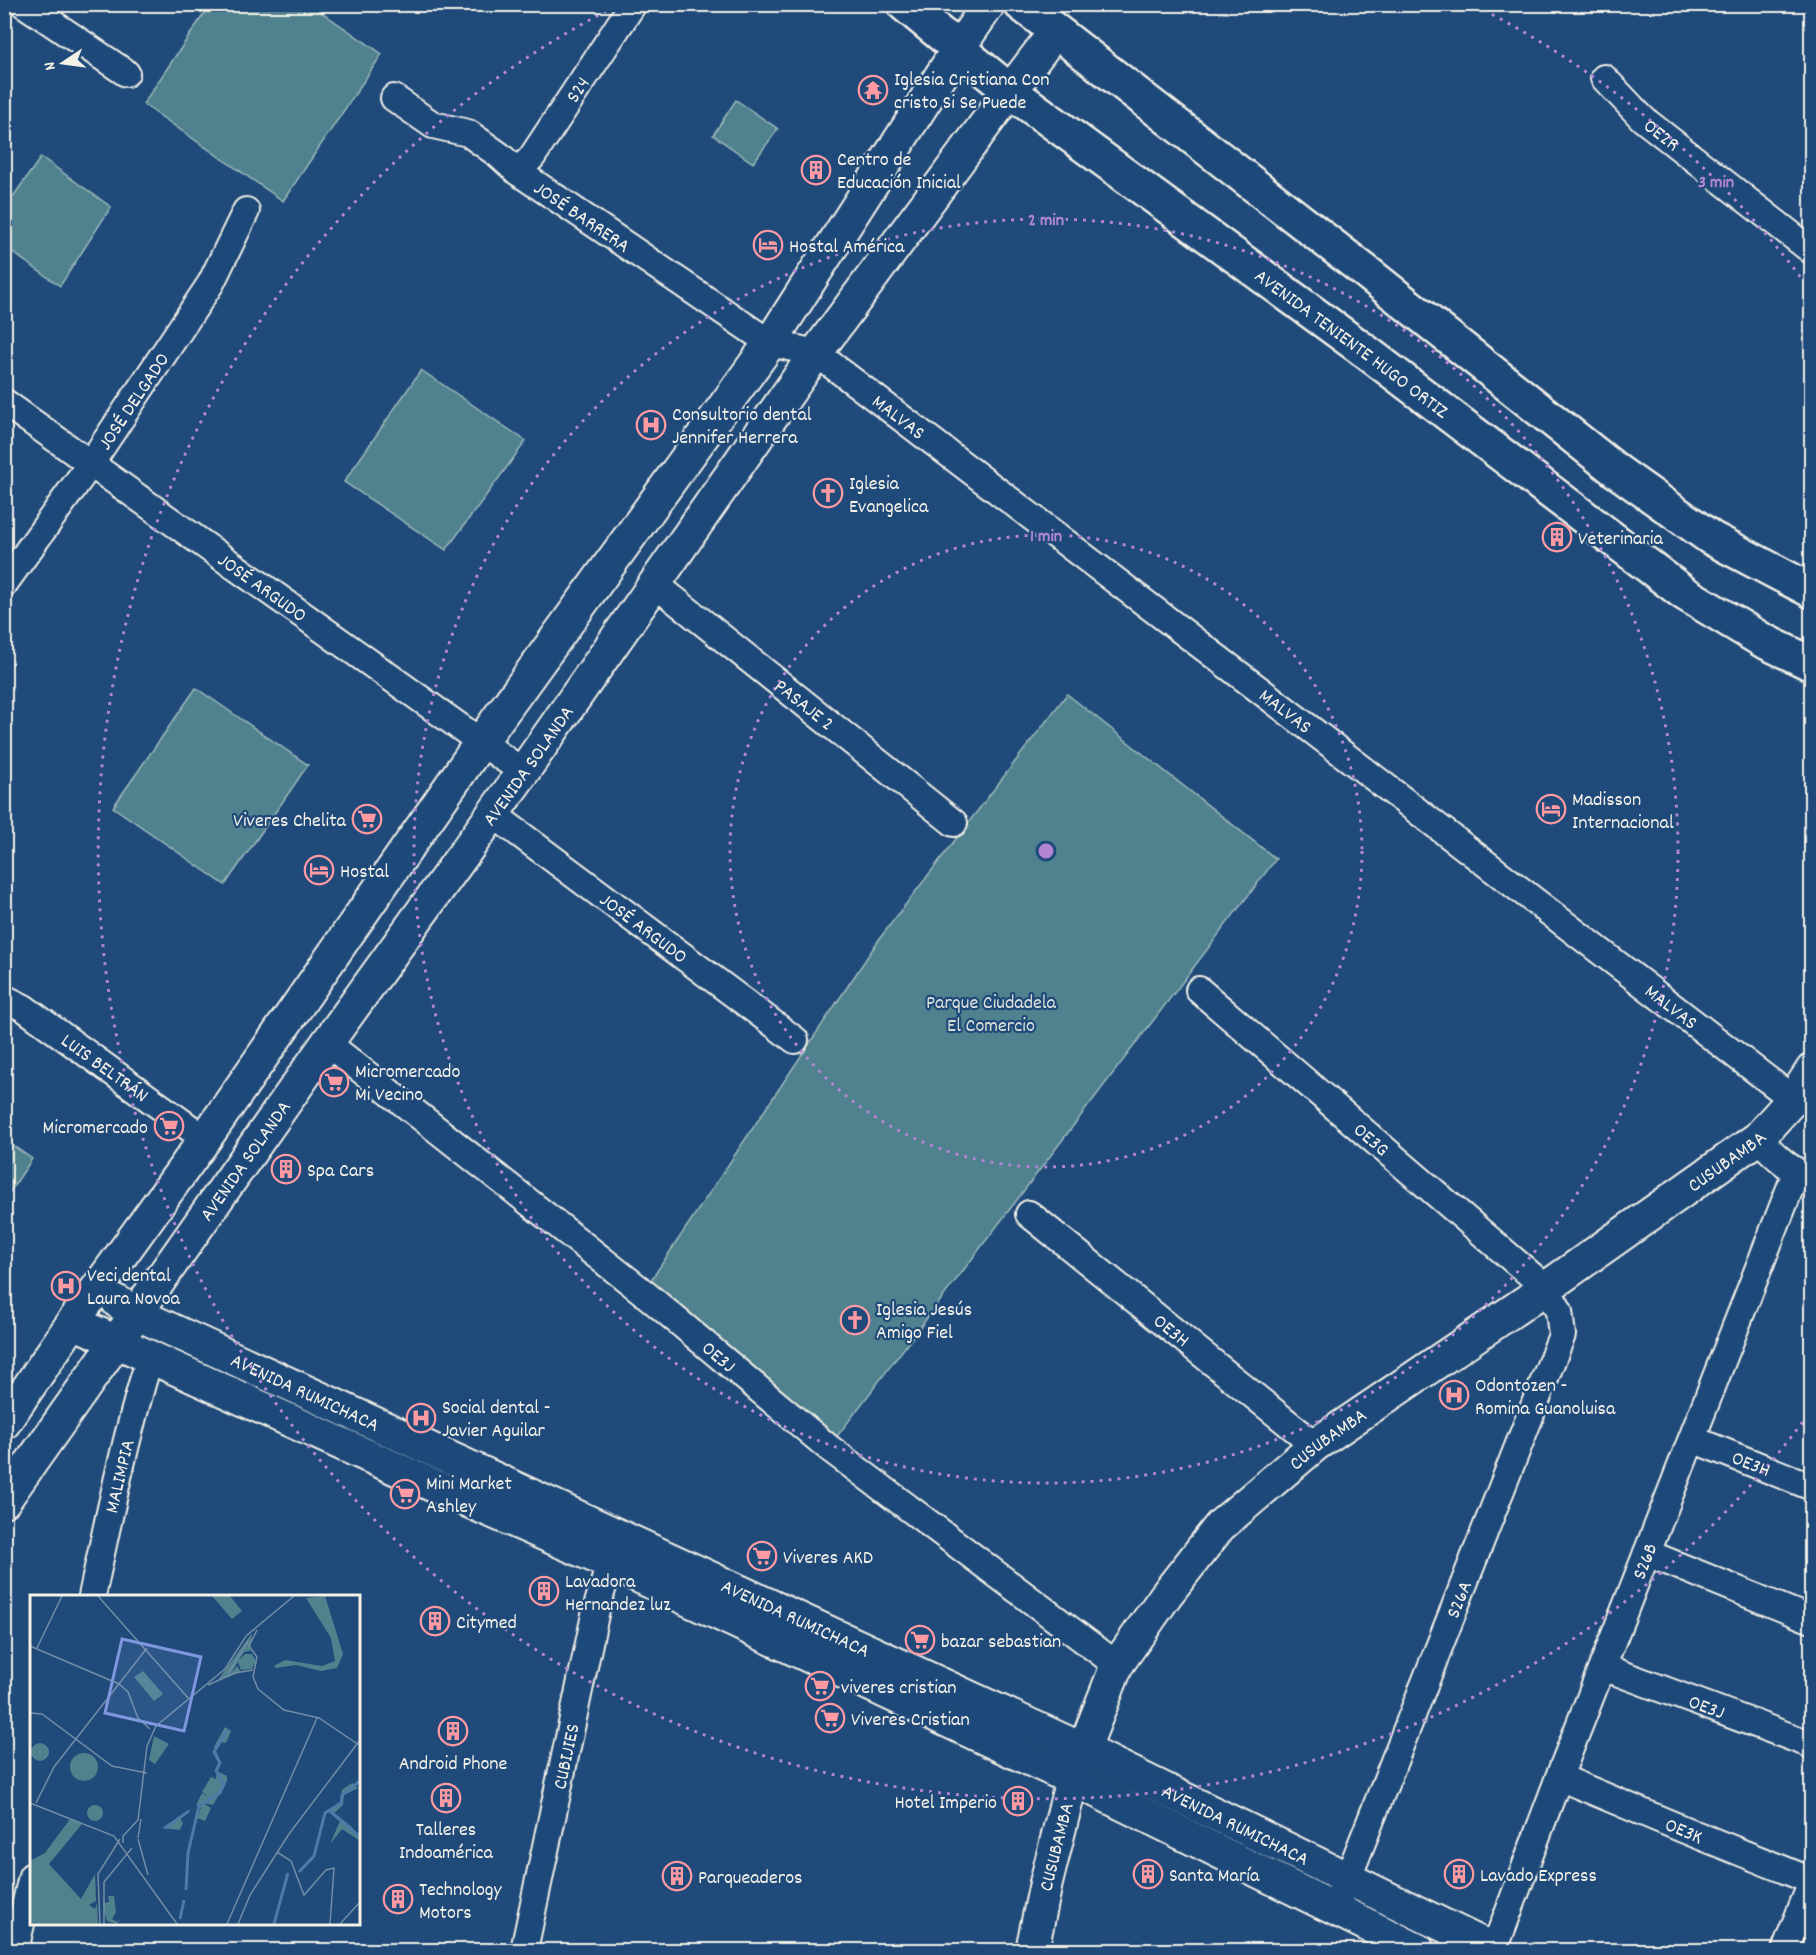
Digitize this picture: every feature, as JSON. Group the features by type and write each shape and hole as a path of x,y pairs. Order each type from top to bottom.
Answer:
{"main road":[{"name":"AVENIDA TENIENTE HUGO ORTIZ","path":"904,4 1010,91 1370,354 1684,593 1762,640 1812,664"},
{"path":"1021,4 1365,271 1618,472 1711,538 1812,591"}],"street":[{"path":"24,4 126,73"},
{"name":"S24","path":"518,172 532,157 633,4"},
{"path":"4,1423 481,742 770,343 989,4"},
{"name":"AVENIDA SOLANDA","path":"4,1501 327,1043 523,772 816,353 1055,32"},
{"name":"OE2R","path":"1604,78 1643,119 1812,251"},
{"name":"JOSÉ BARRERA","path":"394,98 433,125 468,133 518,172 770,343"},
{"name":"JOSÉ DELGADO","path":"4,584 91,463 211,283 246,211"},
{"name":"MALVAS","path":"770,343 816,353 1239,674 1793,1100"},
{"name":"JOSÉ ARGUDO","path":"4,402 523,772"},
{"name":"PASAJE 2","path":"655,584 954,824"},
{"name":"JOSÉ ARGUDO","path":"493,814 795,1040"},
{"name":"OE3G","path":"1198,990 1546,1288"},
{"name":"LUIS BELTRÁN","path":"4,998 24,1008 205,1139"},
{"name":"OE3J","path":"327,1043 643,1292 829,1448 1117,1665"},
{"name":"CUSUBAMBA","path":"1032,1950 1072,1779 1117,1665 1166,1595 1220,1526 1315,1445 1546,1288 1758,1138 1793,1100 1812,1070"},
{"path":"1758,1138 1777,1158 1804,1176"},
{"name":"S26B","path":"1494,1950 1559,1777 1692,1439 1804,1176"},
{"name":"OE3H","path":"1029,1214 1315,1445"},
{"name":"AVENIDA RUMICHACA","path":"97,1288 135,1313 1084,1750 1494,1950"},
{"name":"S26A","path":"1333,1909 1348,1878 1562,1335 1559,1311 1546,1288"},
{"name":"AVENIDA RUMICHACA","path":"73,1322 610,1563 1072,1779 1418,1950"},
{"name":"MALIMPIA","path":"92,1595 111,1509 150,1356"},
{"name":"OE3H","path":"1692,1439 1812,1487"},
{"path":"1647,1553 1812,1620"},
{"name":"CUBIJIES","path":"524,1950 596,1610 610,1563"},
{"name":"OE3J","path":"1603,1667 1812,1745"},
{"name":"OE3K","path":"1559,1777 1812,1881"},
{"path":"1785,1950 1812,1881"},
{"path":"15,1950 30,1885"}],"green space":[{"path":"210,5 311,5 382,54 283,201 143,104"},
{"path":"736,100 778,129 753,163 713,135"},
{"path":"41,157 111,207 60,286 5,247 5,208"},
{"path":"421,370 526,441 446,550 344,482"},
{"path":"196,688 308,765 225,885 113,807"},
{"name":"Parque Ciudadela El Comercio","path":"1067,694 1276,859 829,1447 643,1292 880,938"},
{"path":"5,1140 32,1159 5,1199"}],"place":[{"name":"Iglesia Cristiana Con cristo Si Se Puede","path":"873,90"},
{"name":"Centro de Educación Inicial","path":"816,170"},
{"name":"Hostal América","path":"768,245"},
{"name":"Consultorio dental Jennifer Herrera","path":"651,425"},
{"name":"Iglesia Evangelica","path":"828,493"},
{"name":"Veterinaria","path":"1557,537"},
{"name":"Madisson Internacional","path":"1551,809"},
{"name":"Viveres Chelita","path":"367,819"},
{"name":"Hostal","path":"319,870"},
{"name":"Micromercado Mi Vecino","path":"334,1082"},
{"name":"Micromercado","path":"169,1126"},
{"name":"Spa Cars","path":"286,1169"},
{"name":"Veci dental Laura Novoa","path":"66,1286"},
{"name":"Iglesia Jesús Amigo Fiel","path":"855,1320"},
{"name":"Odontozen - Romina Guanoluisa","path":"1454,1395"},
{"name":"Social dental - Javier Aguilar","path":"421,1418"},
{"name":"Mini Market Ashley","path":"405,1494"},
{"name":"Viveres AKD","path":"762,1556"},
{"name":"Lavadora Hernandez luz","path":"544,1591"},
{"name":"Citymed","path":"435,1621"},
{"name":"bazar sebastian","path":"920,1640"},
{"name":"viveres cristian","path":"820,1686"},
{"name":"Viveres Cristian","path":"830,1718"},
{"name":"Android Phone","path":"453,1731"},
{"name":"Talleres Indoamérica","path":"446,1798"},
{"name":"Hotel Imperio","path":"1018,1801"},
{"name":"Santa María","path":"1148,1874"},
{"name":"Lavado Express","path":"1459,1874"},
{"name":"Parqueaderos","path":"677,1876"},
{"name":"Technology Motors","path":"398,1899"}]}
